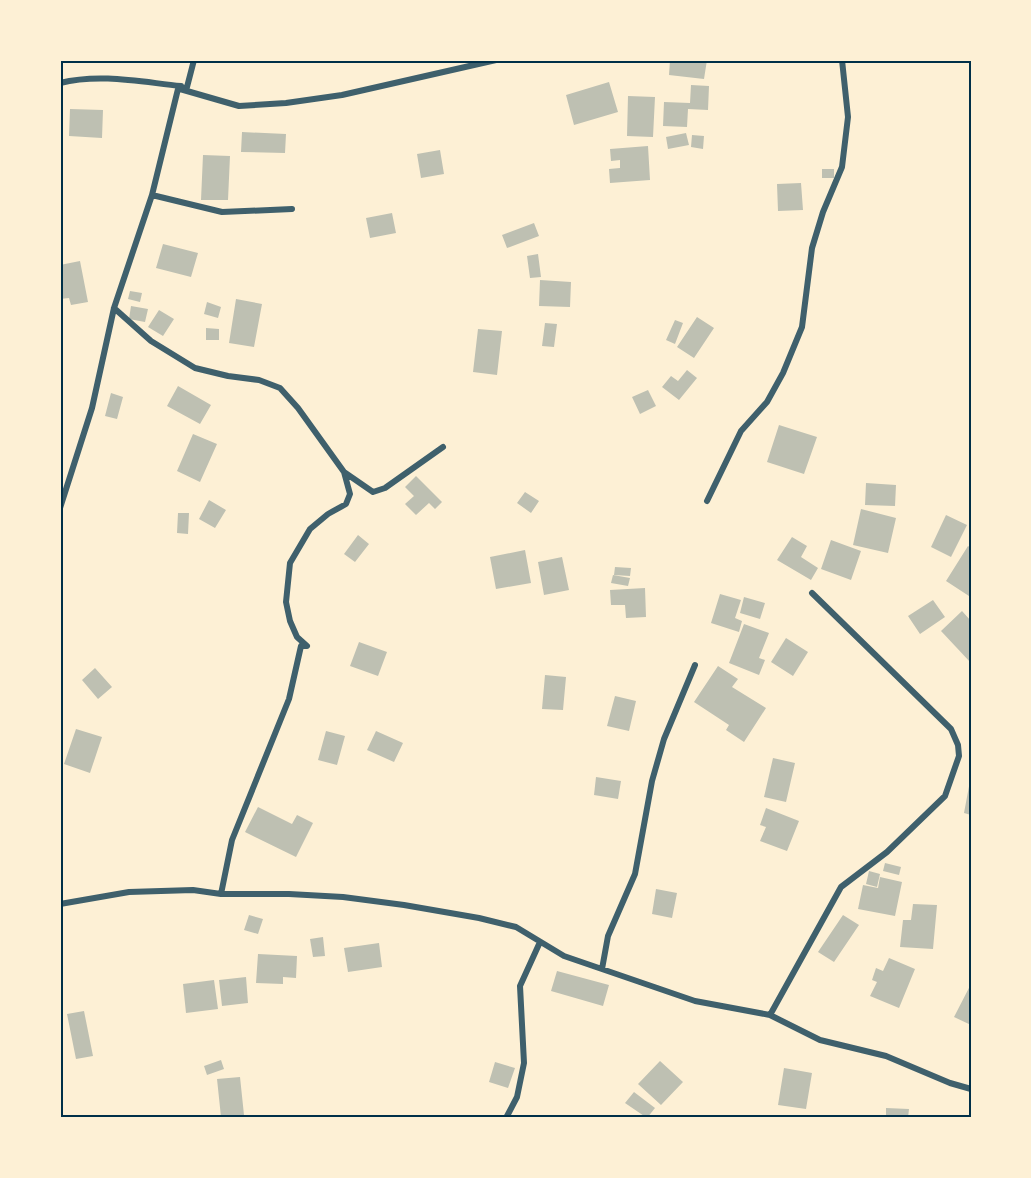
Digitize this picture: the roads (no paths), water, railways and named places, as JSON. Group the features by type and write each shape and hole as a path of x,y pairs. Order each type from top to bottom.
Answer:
{"street":[{"path":"187,87 194,60"},
{"path":"178,89 239,106 286,103 342,94 496,60"},
{"path":"706,501 741,431 767,402 783,373 802,327 812,248 823,212 842,167 848,117 842,60"},
{"path":"60,83 106,77 187,87"},
{"path":"178,89 187,87"},
{"path":"60,508 92,408 114,308 152,195 178,89"},
{"path":"152,195 222,212 292,209"},
{"path":"114,308 151,341 195,368 259,380 280,388 298,408 344,472 373,492 385,488 443,447"},
{"path":"221,894 232,840 289,699 301,646 307,646 297,636 290,621 286,602 290,563 310,529 328,514 346,504 350,494 344,472"},
{"path":"771,1015 842,887 887,852 945,796 959,756 958,745 951,729 812,593"},
{"path":"602,969 608,936 636,874 652,782 664,739 695,665"},
{"path":"60,904 129,892 193,890 221,894 343,897 405,904 479,918 516,927 564,956 695,1001 771,1015 820,1040 886,1056 971,1089"},
{"path":"506,1118 517,1097 524,1063 520,986 540,942"}]}
